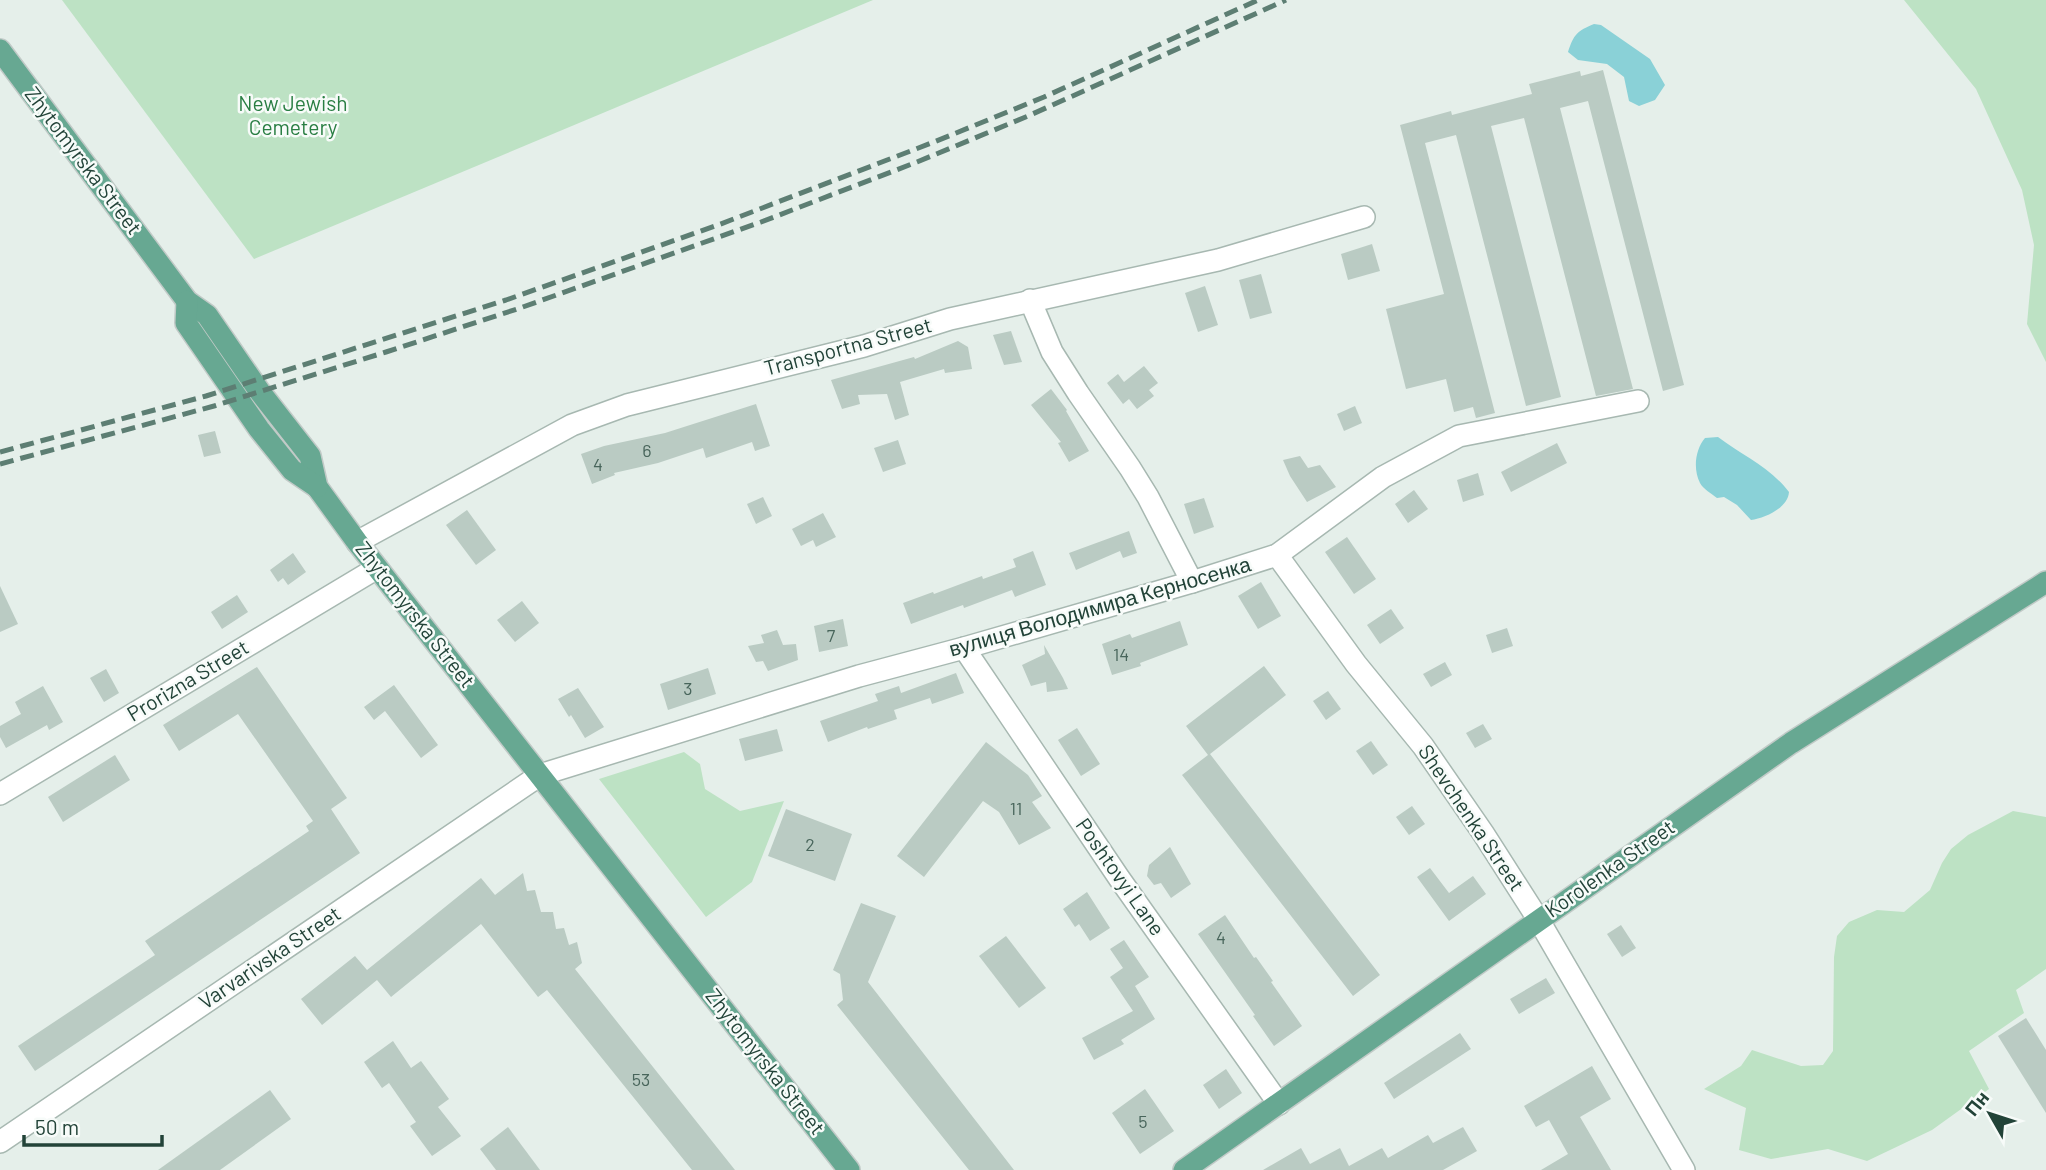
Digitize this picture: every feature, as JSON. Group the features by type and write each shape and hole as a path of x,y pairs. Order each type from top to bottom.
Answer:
{"main road":[{"name":"Zhytomyrska Street","path":"0,50 187,300 207,315 260,392 310,456 317,487 357,542 849,1170"},
{"name":"Korolenka Street","path":"1184,1170 1791,743 2045,585"}],"street":[{"name":"Transportna Street","path":"357,542 572,425 626,405 864,346 950,319 1218,260 1364,217"},
{"path":"1030,300 1052,352 1148,497 1192,582"},
{"name":"вулиця Володимира Керносенка","path":"540,775 859,676 1192,582 1277,555 1383,477 1460,436 1638,401"},
{"name":"Shevchenka Street","path":"1277,555 1356,664 1423,746 1483,833 1538,919 1684,1170"},
{"name":"Prorizna Street","path":"0,794 377,568"},
{"name":"Poshtovyi Lane","path":"964,648 1119,878 1279,1104"},
{"name":"Varvarivska Street","path":"0,1143 540,775"}],"green space":[{"name":"New Jewish Cemetery","path":"62,0 873,0 254,259"},
{"path":"1904,0 2046,0 2046,362 2027,324 2034,245 2022,190 1976,89"},
{"path":"684,752 700,764 705,789 740,811 784,801 752,882 706,917 599,779"},
{"path":"2013,811 2046,817 2046,969 2016,990 2024,1013 1969,1051 1989,1089 1932,1130 1867,1161 1828,1149 1771,1159 1739,1150 1746,1108 1704,1089 1741,1066 1752,1050 1801,1066 1823,1065 1833,1051 1834,957 1837,936 1849,922 1877,910 1904,912 1930,890 1951,849 1968,835"}],"water":[{"path":"1594,24 1601,25 1650,59 1665,85 1655,100 1639,106 1629,101 1624,77 1607,64 1578,60 1568,52 1577,34"},
{"path":"1718,437 1782,483 1789,492 1785,503 1763,517 1751,520 1737,505 1724,497 1717,498 1703,487 1696,472 1697,454 1705,438"}],"building":[{"path":"1603,70 1684,385 1663,391 1588,101 1560,108 1633,389 1596,396 1524,118 1491,126 1561,397 1526,406 1456,135 1425,143 1495,413 1476,418 1473,407 1454,412 1446,379 1406,389 1386,309 1444,294 1400,125 1451,111 1452,115 1532,94 1529,84 1580,71 1581,76"},
{"path":"1372,244 1380,271 1348,280 1341,254"},
{"path":"1261,274 1272,313 1250,319 1239,280"},
{"path":"1205,286 1218,325 1198,332 1185,293"},
{"path":"1011,331 1022,362 1004,365 993,335"},
{"path":"958,341 968,347 972,369 945,373 944,369 900,382 909,415 895,420 887,394 858,395 860,404 842,409 831,380 914,357 915,359"},
{"path":"1144,366 1158,383 1149,390 1154,396 1137,409 1129,399 1123,404 1107,383 1118,374 1124,382"},
{"path":"1051,389 1067,410 1089,451 1069,462 1058,443 1061,442 1031,405"},
{"path":"756,404 770,446 755,451 752,442 706,458 703,448 658,463 614,473 615,475 592,484 581,454 604,446 665,433"},
{"path":"1355,406 1362,423 1344,431 1337,414"},
{"path":"215,431 221,453 204,457 198,435"},
{"path":"898,440 906,464 883,472 874,448"},
{"path":"1557,443 1567,463 1511,492 1501,472"},
{"path":"1300,456 1308,468 1320,465 1336,487 1307,502 1283,460"},
{"path":"1478,473 1484,495 1463,502 1457,480"},
{"path":"1414,490 1428,509 1408,523 1395,504"},
{"path":"763,497 772,516 756,524 747,504"},
{"path":"1204,498 1214,527 1194,534 1184,504"},
{"path":"467,510 496,550 476,565 446,525"},
{"path":"823,513 836,537 816,547 813,540 801,546 792,529"},
{"path":"1129,531 1137,553 1123,558 1120,551 1076,570 1069,553"},
{"path":"1347,537 1376,579 1354,594 1325,552"},
{"path":"1033,551 1046,585 1015,597 1012,590 911,624 903,603 1016,567 1013,559"},
{"path":"293,553 306,572 288,585 283,578 278,582 270,570"},
{"path":"1261,582 1281,616 1258,629 1238,596"},
{"path":"0,586 18,624 0,632"},
{"path":"237,595 248,612 222,629 211,612"},
{"path":"522,601 539,623 515,642 497,620"},
{"path":"1391,609 1404,628 1380,644 1367,625"},
{"path":"843,619 848,646 819,652 814,626"},
{"path":"1180,621 1188,645 1140,663 1141,666 1112,675 1102,644 1130,634 1132,638"},
{"path":"1507,628 1513,646 1492,653 1486,635"},
{"path":"777,630 783,645 796,644 798,660 768,671 763,661 756,662 748,646 764,643 761,635"},
{"path":"1044,645 1068,689 1047,692 1046,682 1031,686 1022,665 1045,654"},
{"path":"1445,662 1452,675 1431,687 1423,674"},
{"path":"1264,666 1286,695 1210,754 1380,975 1353,996 1182,775 1208,755 1186,726"},
{"path":"257,667 347,798 331,809 360,853 35,1071 18,1046 155,955 145,941 309,831 306,826 313,821 238,714 179,751 163,725"},
{"path":"708,668 716,694 668,710 660,684"},
{"path":"106,669 119,693 104,702 90,678"},
{"path":"956,673 964,693 932,704 930,698 894,710 897,719 828,742 820,721 878,701 875,694 899,686 901,693"},
{"path":"394,685 438,745 421,758 385,711 374,720 364,707"},
{"path":"43,686 63,722 49,730 47,725 6,748 0,737 0,726 21,714 15,702"},
{"path":"578,688 604,727 585,738 558,699"},
{"path":"1328,691 1341,709 1326,720 1313,701"},
{"path":"1483,724 1492,739 1475,748 1466,733"},
{"path":"1077,728 1100,764 1081,776 1058,740"},
{"path":"777,729 783,751 745,761 739,739"},
{"path":"1371,741 1388,765 1373,775 1356,751"},
{"path":"986,742 1028,775 1042,796 1032,802 1051,828 1019,845 999,812 983,801 924,877 897,856"},
{"path":"115,755 130,780 63,822 48,797"},
{"path":"1412,806 1425,824 1409,835 1396,817"},
{"path":"786,809 852,834 835,881 768,856"},
{"path":"1170,847 1191,884 1171,898 1161,883 1154,885 1147,876 1149,865"},
{"path":"1430,868 1449,893 1473,876 1486,894 1449,921 1417,877"},
{"path":"523,873 527,891 535,890 541,912 553,912 556,929 564,928 569,945 577,942 582,963 575,969 735,1170 692,1170 547,990 538,997 481,924 391,997 377,980 322,1025 301,999 355,956 367,970 481,878 495,895"},
{"path":"1087,892 1110,928 1090,941 1079,924 1075,927 1063,909"},
{"path":"861,903 896,916 868,982 1014,1170 969,1170 837,1005 843,1000 840,974 833,970"},
{"path":"1225,915 1302,1026 1274,1046 1198,934"},
{"path":"1621,925 1636,948 1622,957 1607,934"},
{"path":"1006,936 1046,988 1019,1008 979,956"},
{"path":"1124,940 1149,977 1135,986 1155,1019 1121,1040 1124,1044 1094,1060 1082,1038 1133,1011 1110,977 1123,968 1110,949"},
{"path":"1546,978 1555,993 1519,1014 1510,999"},
{"path":"2026,1018 2046,1050 2046,1113 1998,1036"},
{"path":"1460,1033 1471,1049 1394,1099 1384,1083"},
{"path":"393,1041 411,1068 421,1061 449,1099 438,1107 461,1136 432,1156 410,1126 416,1122 389,1083 382,1088 364,1062"},
{"path":"1592,1066 1611,1099 1580,1117 1611,1170 1541,1170 1568,1154 1549,1120 1536,1127 1524,1106"},
{"path":"1226,1069 1242,1093 1219,1109 1203,1085"},
{"path":"1145,1089 1174,1131 1140,1154 1112,1113"},
{"path":"270,1090 291,1119 220,1170 158,1170"},
{"path":"508,1127 540,1170 496,1170 480,1149"},
{"path":"1463,1127 1477,1151 1443,1170 1263,1170 1301,1148 1310,1164 1340,1148 1349,1166 1382,1148 1388,1158 1428,1135 1433,1143"}],"railway":[{"path":"0,452 206,396 506,300 718,225 1044,97 1258,0"},
{"path":"0,464 214,406 386,352 520,308 761,222 1028,116 1286,0"}]}
